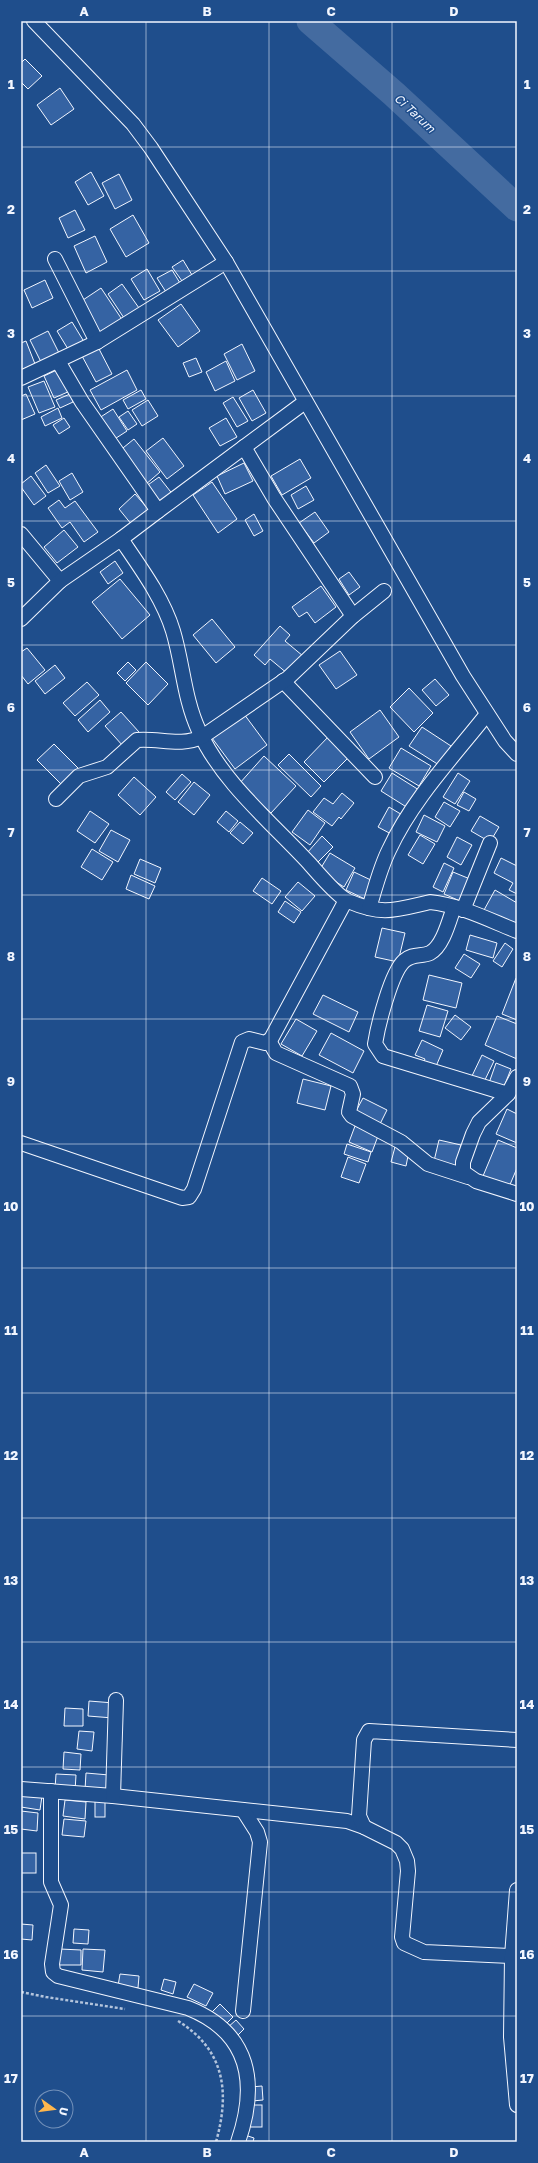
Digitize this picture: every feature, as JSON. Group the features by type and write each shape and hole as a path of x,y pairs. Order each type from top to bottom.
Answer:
{"street":[{"path":"34,21 132,124 151,148 226,262 459,669 505,741 517,754"},
{"path":"55,259 97,342"},
{"path":"21,378 97,342 226,262"},
{"path":"58,361 82,402 158,511"},
{"path":"21,619 60,581 121,539 305,402"},
{"path":"244,447 274,498 353,616"},
{"path":"21,534 60,581"},
{"path":"121,539 148,580 166,612 173,631 188,699 202,737 219,764 240,790 346,900 384,912 430,902 458,909 517,931"},
{"path":"56,799 79,776 103,770 137,740 187,743 202,737 283,681 353,616 384,591"},
{"path":"283,681 375,777"},
{"path":"370,908 386,858 398,833 421,799 487,714"},
{"path":"490,843 458,909 436,948 429,953 413,954 404,961 397,970 382,1013 375,1044 383,1056 396,1061 508,1094"},
{"path":"21,1143 182,1198 189,1197 194,1190 242,1042 245,1039 265,1043 269,1040 346,900"},
{"path":"269,1040 276,1054 350,1086 353,1094 349,1112 352,1116 401,1142 428,1164 517,1194"},
{"path":"468,1177 463,1172 463,1162 472,1134 485,1116 508,1094 517,1077"},
{"path":"113,1796 116,1700"},
{"path":"364,1827 358,1816 364,1740 369,1732 517,1740"},
{"path":"21,1789 113,1796 336,1819 364,1827 396,1843 402,1849 407,1861 408,1871 402,1937 404,1943 424,1952 512,1956"},
{"path":"50,1791 51,1882 61,1905 52,1964 53,1972 58,1976 188,2008 209,2017 230,2037 238,2049 247,2071 249,2096 248,2108 238,2142"},
{"path":"243,2011 260,1842 257,1832 244,1810"},
{"path":"517,1890 512,1956 517,2105"}],"path":[{"path":"21,1992 129,2009"},
{"path":"175,2020 192,2030 206,2045 217,2063 223,2082 223,2105 221,2124 216,2142"}],"building":[{"path":"25,59 42,76 28,89 21,82 21,63"},
{"path":"60,88 74,109 51,125 37,105"},
{"path":"91,172 104,196 88,205 75,182"},
{"path":"119,174 132,200 115,209 102,183"},
{"path":"75,210 85,230 68,238 59,218"},
{"path":"133,215 149,243 126,257 110,229"},
{"path":"95,236 107,262 86,273 74,246"},
{"path":"183,260 192,275 182,281 172,267"},
{"path":"147,269 160,291 144,300 131,279"},
{"path":"172,270 180,283 166,292 157,278"},
{"path":"45,280 53,298 32,308 24,290"},
{"path":"122,284 139,308 124,318 108,294"},
{"path":"101,288 123,321 102,335 80,302"},
{"path":"181,304 200,331 178,347 158,320"},
{"path":"72,322 86,345 71,354 57,331"},
{"path":"48,331 61,357 43,366 30,340"},
{"path":"26,341 35,364 21,370 21,343"},
{"path":"242,344 255,371 237,380 224,354"},
{"path":"98,347 112,374 96,382 82,356"},
{"path":"196,358 202,372 189,377 183,363"},
{"path":"226,361 235,381 215,391 206,372"},
{"path":"59,369 70,391 54,398 44,376"},
{"path":"127,370 137,390 101,410 90,390"},
{"path":"44,381 55,407 39,413 28,387"},
{"path":"141,390 146,399 128,409 123,400"},
{"path":"253,390 266,413 252,421 239,398"},
{"path":"26,394 35,414 21,420 21,396"},
{"path":"70,394 73,402 60,408 56,400"},
{"path":"233,397 248,421 237,427 223,403"},
{"path":"148,400 158,416 142,426 132,410"},
{"path":"58,408 62,418 45,426 41,417"},
{"path":"113,409 127,431 110,442 96,420"},
{"path":"128,411 137,424 128,430 119,417"},
{"path":"64,418 70,427 59,434 53,425"},
{"path":"226,418 237,437 220,446 209,428"},
{"path":"163,438 184,466 167,479 146,451"},
{"path":"134,439 160,472 145,485 118,452"},
{"path":"300,459 311,478 282,495 271,476"},
{"path":"244,463 253,481 225,494 217,476"},
{"path":"46,465 60,486 48,493 35,473"},
{"path":"72,473 83,492 70,500 59,481"},
{"path":"31,476 46,496 34,505 21,487 21,484"},
{"path":"159,477 174,496 160,507 145,487"},
{"path":"212,482 237,519 218,533 193,495"},
{"path":"306,486 314,500 298,509 291,495"},
{"path":"135,494 149,510 132,525 119,509"},
{"path":"59,500 65,508 75,501 98,532 84,542 70,522 62,528 48,508"},
{"path":"315,512 329,532 314,543 299,523"},
{"path":"254,514 263,531 254,536 245,520"},
{"path":"64,530 78,547 57,563 44,547"},
{"path":"115,561 123,573 108,584 100,572"},
{"path":"349,572 360,587 349,595 339,579"},
{"path":"120,579 150,615 122,639 92,602"},
{"path":"321,586 336,607 315,623 307,612 299,617 292,607"},
{"path":"212,619 235,647 216,663 193,635"},
{"path":"280,626 290,635 285,641 303,656 288,674 270,659 265,665 254,655"},
{"path":"27,648 45,670 28,684 21,675 21,652"},
{"path":"340,651 357,675 336,689 319,665"},
{"path":"128,662 136,670 125,681 117,673"},
{"path":"146,662 168,684 148,705 126,683"},
{"path":"55,665 65,678 45,694 35,681"},
{"path":"435,679 449,695 436,706 422,690"},
{"path":"87,682 99,695 75,716 63,703"},
{"path":"409,688 433,713 414,732 390,707"},
{"path":"100,700 110,712 88,732 78,720"},
{"path":"380,710 399,737 369,759 350,732"},
{"path":"121,712 139,732 123,746 105,726"},
{"path":"244,714 267,745 235,769 212,738"},
{"path":"422,727 451,746 439,765 409,746"},
{"path":"330,735 350,756 324,782 304,762"},
{"path":"54,744 79,769 62,785 37,760"},
{"path":"401,748 431,766 419,786 389,768"},
{"path":"289,754 321,786 311,797 278,765"},
{"path":"264,756 296,786 271,813 239,784"},
{"path":"392,773 419,790 408,808 381,791"},
{"path":"458,773 470,781 455,804 443,797"},
{"path":"182,774 191,782 175,800 166,792"},
{"path":"134,777 156,797 140,815 118,795"},
{"path":"194,782 210,795 194,815 178,802"},
{"path":"464,792 476,799 469,811 457,805"},
{"path":"342,793 354,803 341,819 339,817 332,826 313,812 324,798 333,804"},
{"path":"444,802 460,811 450,827 435,817"},
{"path":"389,807 404,816 393,835 378,827"},
{"path":"308,810 325,823 310,845 292,832"},
{"path":"90,811 109,824 95,843 77,831"},
{"path":"226,811 238,821 229,832 217,822"},
{"path":"424,815 445,826 437,842 416,832"},
{"path":"480,816 499,827 490,842 471,831"},
{"path":"240,822 253,833 243,844 230,833"},
{"path":"111,830 130,840 118,862 99,851"},
{"path":"420,835 435,844 423,864 408,855"},
{"path":"322,836 333,847 317,863 307,853"},
{"path":"457,837 472,845 461,865 447,857"},
{"path":"92,849 113,862 102,880 81,867"},
{"path":"330,853 355,868 344,887 319,871"},
{"path":"501,858 517,866 517,894 509,890 513,883 494,873"},
{"path":"140,859 161,868 155,883 134,874"},
{"path":"444,863 454,868 443,892 433,887"},
{"path":"354,872 375,882 367,900 346,890"},
{"path":"453,872 470,879 460,901 444,894"},
{"path":"131,875 155,886 149,899 126,889"},
{"path":"262,878 281,891 272,904 253,891"},
{"path":"298,882 315,896 302,911 285,897"},
{"path":"495,890 517,903 517,928 484,910"},
{"path":"285,901 301,912 294,923 278,912"},
{"path":"382,928 405,933 398,962 375,957"},
{"path":"470,935 497,943 493,958 466,950"},
{"path":"505,943 513,949 502,967 493,961"},
{"path":"464,954 480,964 471,978 455,968"},
{"path":"429,975 462,983 456,1008 423,1000"},
{"path":"516,978 517,979 517,1020 502,1014"},
{"path":"323,995 358,1012 349,1032 313,1014"},
{"path":"427,1005 448,1011 440,1037 419,1031"},
{"path":"455,1015 471,1027 461,1040 445,1028"},
{"path":"497,1016 517,1024 517,1059 485,1045"},
{"path":"296,1019 317,1031 302,1056 281,1044"},
{"path":"331,1033 364,1051 353,1073 319,1055"},
{"path":"422,1040 443,1050 434,1071 422,1065 425,1059 415,1055"},
{"path":"482,1055 494,1061 483,1084 471,1078"},
{"path":"496,1063 511,1069 503,1089 489,1083"},
{"path":"303,1079 331,1086 325,1110 297,1103"},
{"path":"363,1098 387,1110 379,1126 355,1113"},
{"path":"507,1109 517,1114 517,1143 496,1134"},
{"path":"355,1126 378,1136 372,1152 349,1142"},
{"path":"439,1140 461,1145 456,1166 434,1161"},
{"path":"498,1140 517,1148 517,1168 509,1187 483,1176"},
{"path":"347,1144 371,1152 368,1162 344,1154"},
{"path":"395,1147 409,1151 406,1166 391,1162"},
{"path":"348,1157 366,1164 359,1183 341,1177"},
{"path":"89,1701 114,1703 113,1718 88,1716"},
{"path":"65,1708 83,1709 83,1726 64,1726"},
{"path":"79,1731 94,1732 92,1751 77,1749"},
{"path":"64,1752 81,1754 80,1770 63,1769"},
{"path":"86,1773 109,1775 107,1792 85,1790"},
{"path":"56,1774 76,1775 75,1791 55,1789"},
{"path":"21,1792 42,1796 40,1810 21,1807"},
{"path":"65,1800 86,1802 85,1819 63,1816"},
{"path":"95,1800 105,1800 105,1817 95,1817"},
{"path":"21,1811 38,1813 37,1831 21,1829"},
{"path":"64,1819 86,1821 84,1837 62,1835"},
{"path":"21,1853 36,1853 36,1873 21,1873"},
{"path":"21,1924 33,1925 32,1940 21,1939"},
{"path":"74,1929 89,1930 88,1944 73,1943"},
{"path":"60,1949 81,1950 81,1965 59,1965"},
{"path":"83,1949 105,1950 103,1972 82,1970"},
{"path":"120,1974 139,1976 138,1988 118,1986"},
{"path":"164,1979 176,1982 173,1994 161,1990"},
{"path":"194,1984 213,1993 206,2006 187,1997"},
{"path":"220,2004 233,2017 222,2028 209,2015"},
{"path":"236,2020 244,2029 236,2037 227,2028"},
{"path":"262,2086 263,2100 252,2101 251,2087"},
{"path":"250,2105 262,2105 262,2127 250,2127"},
{"path":"245,2135 254,2138 253,2142 243,2142"}],"waterway":[{"name":"Ci Tarum","path":"310,21 394,94 517,208"}]}
